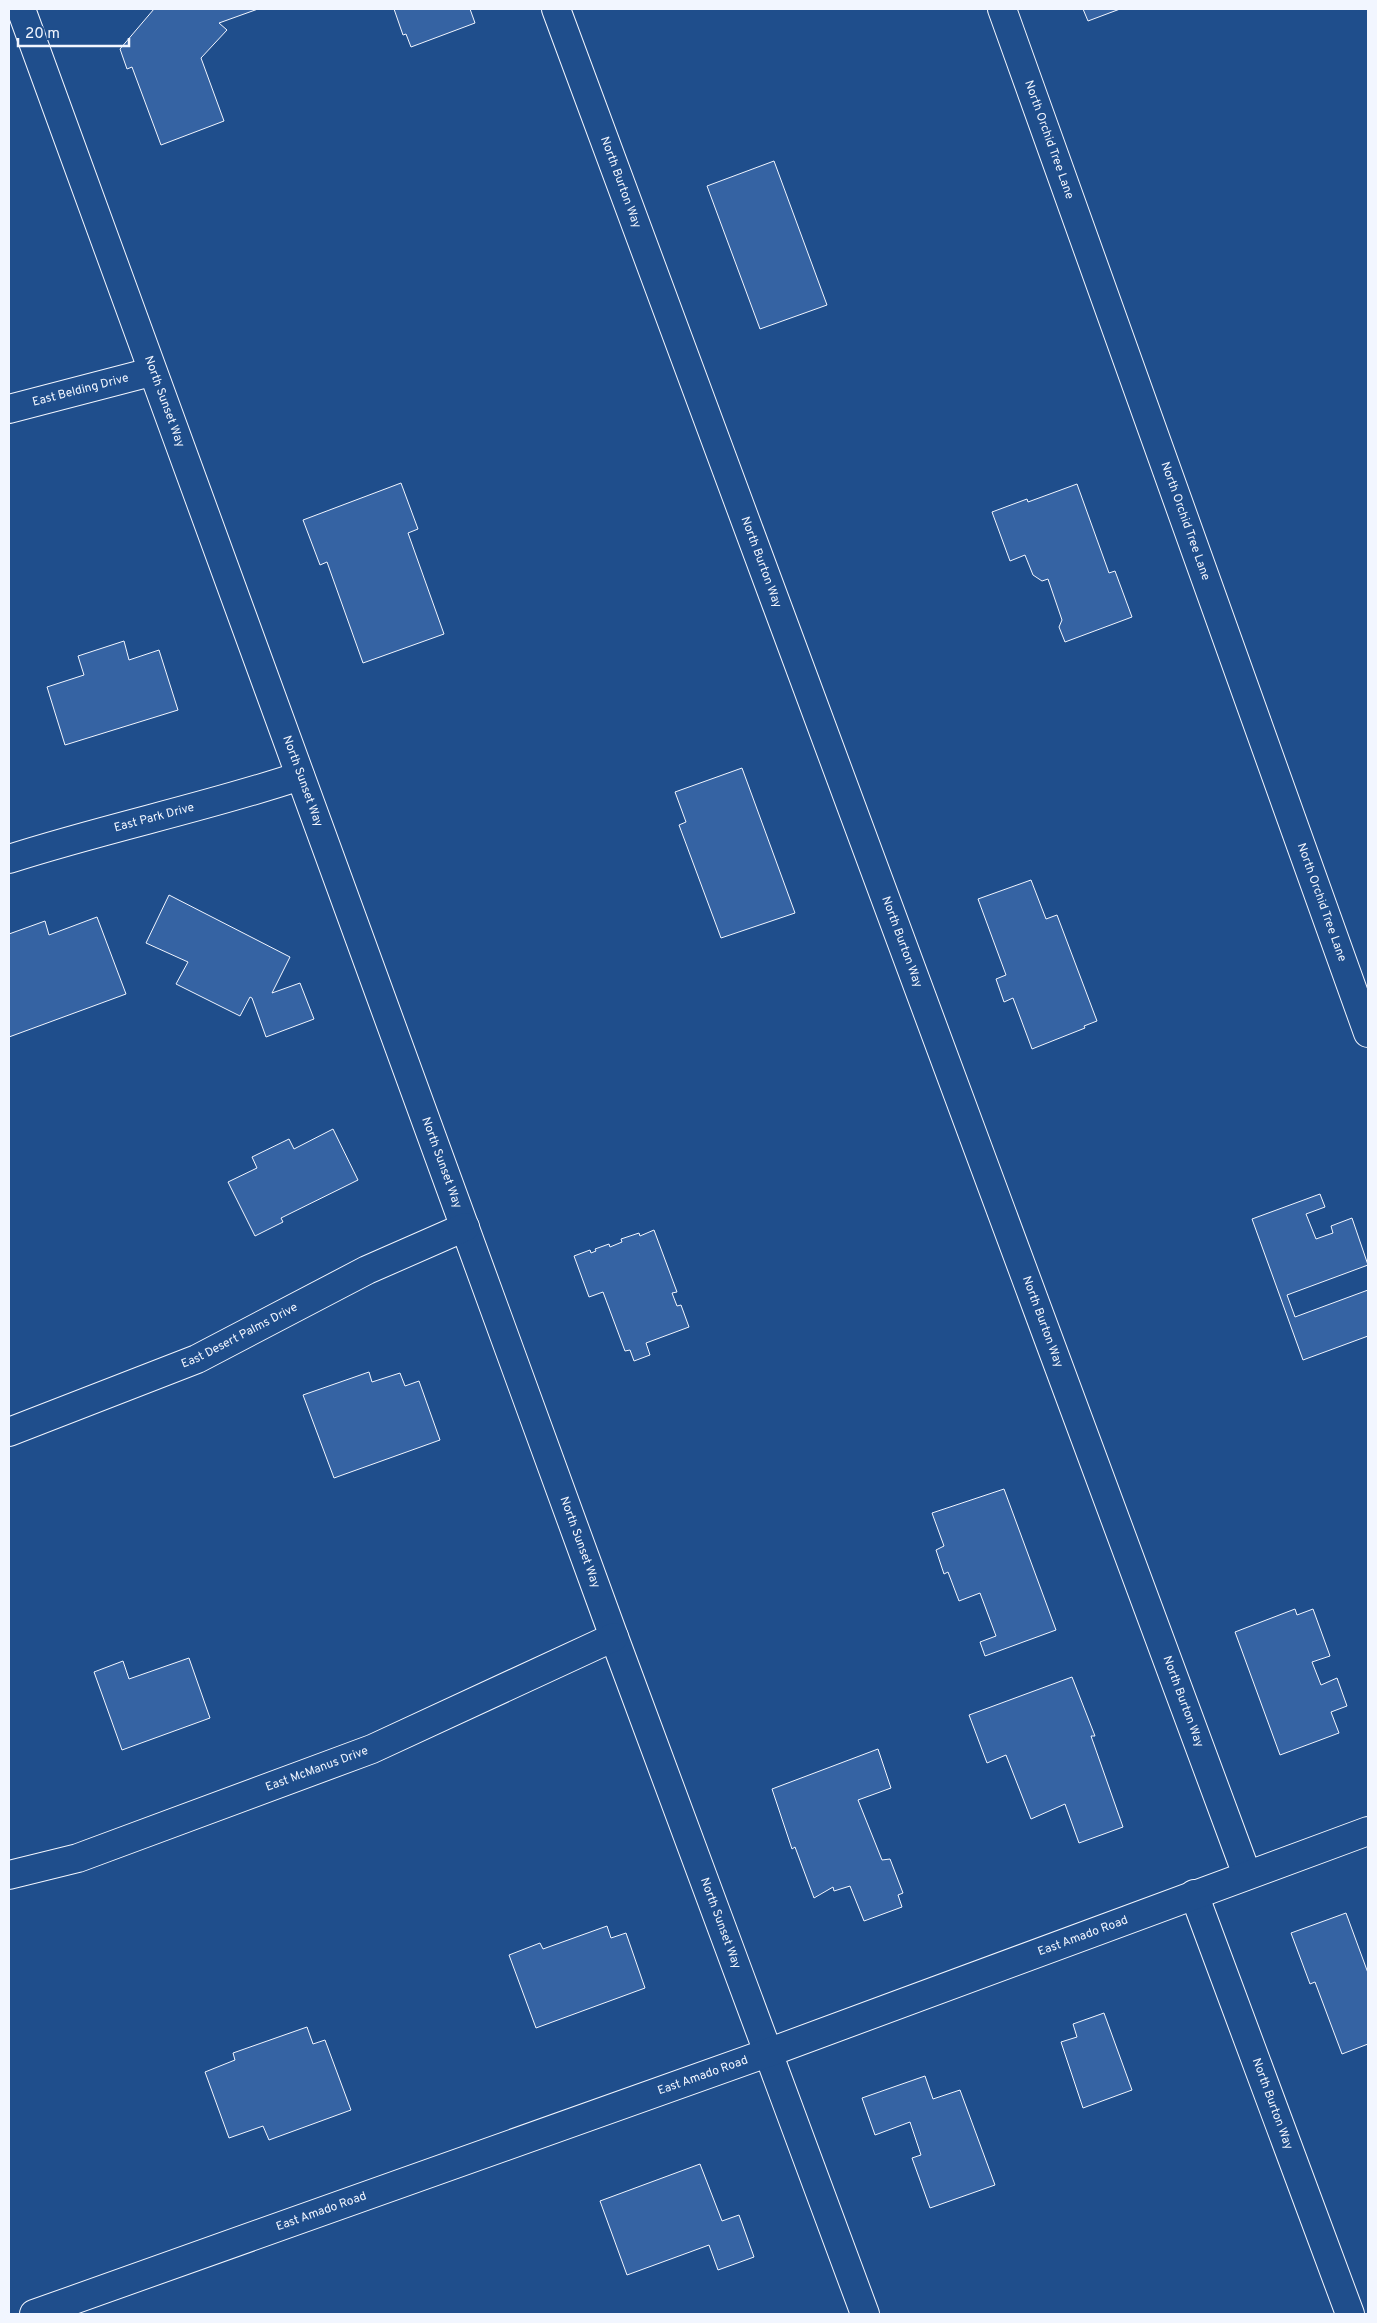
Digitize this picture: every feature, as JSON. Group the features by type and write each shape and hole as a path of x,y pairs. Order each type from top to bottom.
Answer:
{"street":[{"name":"North Sunset Way","path":"21,9 614,1637 770,2052 865,2314"},
{"name":"North Burton Way","path":"556,9 1248,1875"},
{"name":"North Orchid Tree Lane","path":"1002,9 1368,1033"},
{"name":"East Belding Drive","path":"9,409 152,372"},
{"name":"East Park Drive","path":"9,859 60,843 245,794 300,776"},
{"name":"East Desert Palms Drive","path":"9,1432 197,1359 367,1270 465,1227"},
{"name":"East McManus Drive","path":"9,1875 78,1858 372,1749 614,1637"},
{"name":"East Amado Road","path":"34,2314 770,2052 1368,1831"},
{"name":"North Burton Way","path":"1194,1894 1350,2314"}],"building":[{"path":"154,9 258,9 219,23 227,30 201,58 224,121 161,145 132,67 127,69 120,49"},
{"path":"394,9 470,9 475,23 411,47 406,34 403,35"},
{"path":"1083,9 1120,9 1088,21"},
{"path":"774,161 827,305 760,329 707,186"},
{"path":"401,483 418,529 408,533 444,634 363,663 327,562 320,565 303,520"},
{"path":"1077,484 1109,573 1115,571 1132,617 1065,642 1059,627 1062,620 1048,579 1042,581 1033,575 1025,555 1010,561 992,512 1027,499 1028,502"},
{"path":"124,641 129,660 159,650 178,710 65,745 47,687 84,675 78,656"},
{"path":"742,768 795,913 721,938 679,825 686,822 675,792"},
{"path":"1031,880 1046,919 1057,915 1097,1021 1084,1026 1085,1028 1032,1049 1013,998 1004,1002 996,979 1006,975 978,899"},
{"path":"169,895 290,957 272,993 300,983 314,1019 266,1037 252,998 250,997 240,1016 176,984 188,962 146,943"},
{"path":"97,917 126,994 9,1037 9,934 45,921 49,935"},
{"path":"333,1129 358,1180 281,1218 283,1222 255,1236 228,1182 257,1168 252,1157 289,1139 294,1149"},
{"path":"1320,1194 1325,1207 1306,1214 1316,1239 1333,1233 1331,1226 1352,1218 1368,1265 1287,1295 1295,1317 1368,1290 1368,1336 1303,1360 1252,1219"},
{"path":"654,1230 677,1292 672,1293 677,1306 681,1305 689,1327 646,1343 650,1355 634,1361 630,1350 625,1351 603,1292 589,1297 574,1256 590,1250 591,1253 596,1251 595,1249 609,1244 610,1247 622,1242 621,1239 639,1233 640,1236"},
{"path":"369,1372 372,1382 400,1373 405,1386 419,1381 440,1440 334,1478 303,1395"},
{"path":"1004,1489 1056,1630 985,1656 980,1642 996,1636 980,1593 959,1601 948,1572 944,1574 936,1550 944,1546 932,1513"},
{"path":"1295,1609 1297,1615 1313,1609 1330,1656 1312,1662 1321,1685 1337,1678 1347,1706 1331,1712 1339,1733 1280,1755 1235,1632"},
{"path":"189,1658 210,1718 122,1750 94,1672 123,1661 129,1679"},
{"path":"1072,1677 1095,1736 1091,1736 1123,1827 1079,1843 1065,1804 1031,1819 1006,1755 987,1763 969,1715"},
{"path":"878,1749 891,1788 858,1800 882,1860 890,1859 903,1893 898,1895 902,1907 864,1921 850,1886 834,1891 833,1887 814,1898 795,1847 792,1849 772,1789"},
{"path":"1346,1913 1368,1973 1368,2044 1342,2054 1315,1982 1310,1984 1291,1933"},
{"path":"607,1926 611,1938 626,1933 645,1988 536,2028 509,1955 540,1943 543,1949"},
{"path":"1104,2013 1132,2090 1083,2108 1061,2042 1077,2037 1073,2024"},
{"path":"307,2027 313,2044 325,2040 351,2110 269,2140 263,2126 229,2138 205,2072 235,2060 233,2053"},
{"path":"925,2076 933,2099 960,2090 995,2185 930,2208 912,2158 921,2155 910,2122 875,2135 862,2098"},
{"path":"700,2164 722,2221 739,2215 754,2257 718,2270 709,2245 627,2275 600,2201"}]}
